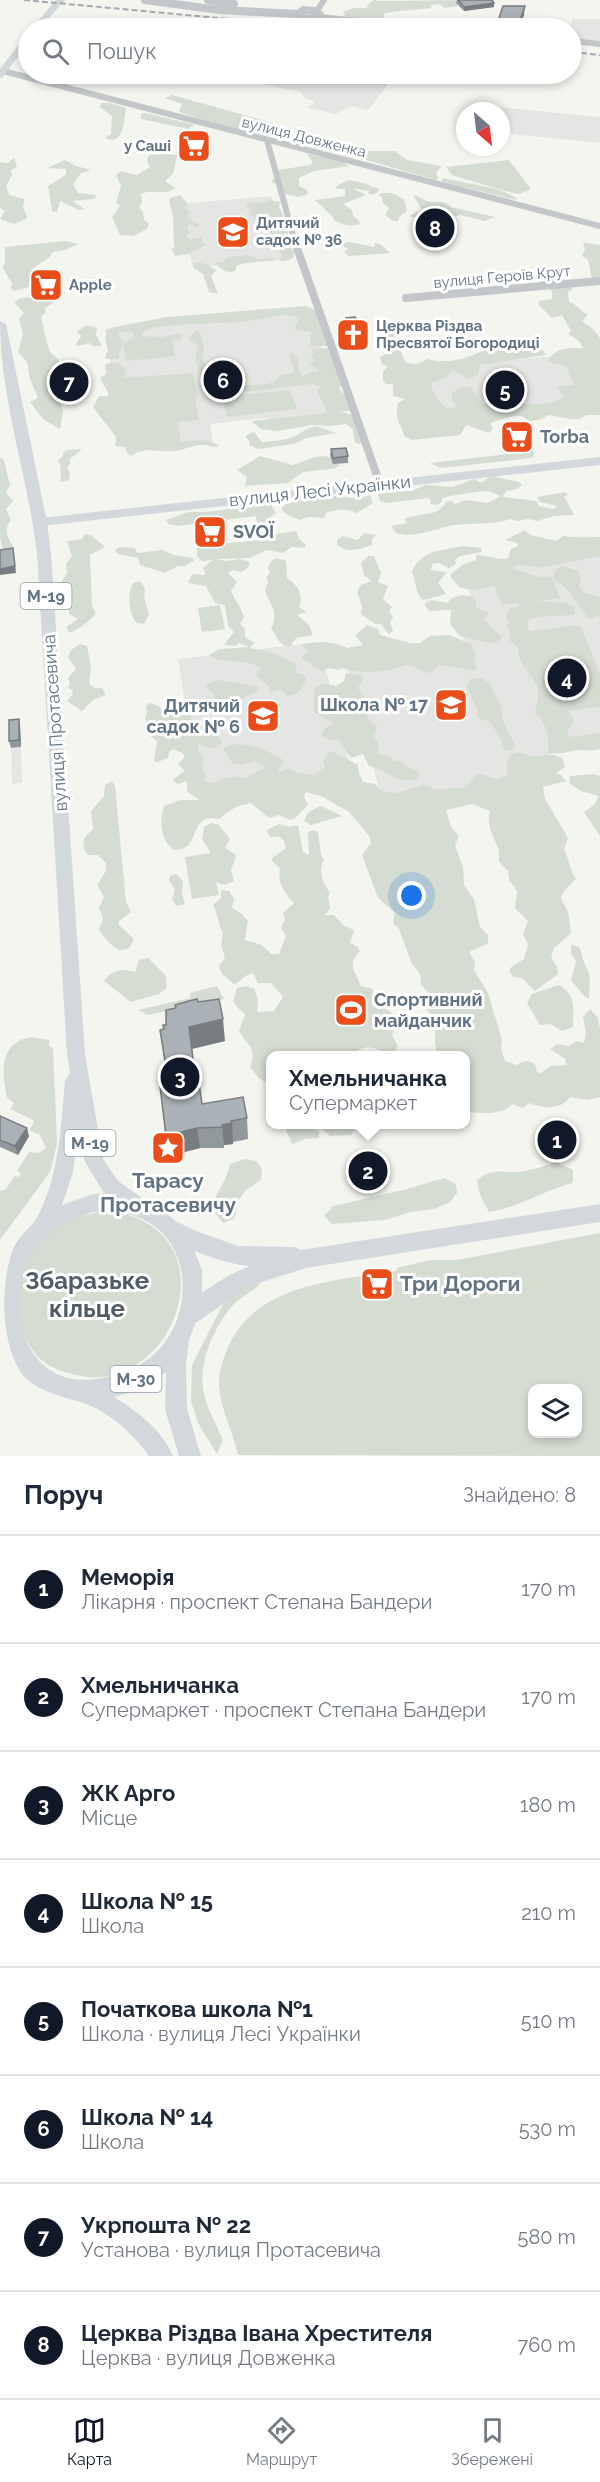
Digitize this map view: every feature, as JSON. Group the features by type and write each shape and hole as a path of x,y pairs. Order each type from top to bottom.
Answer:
{"main road":[{"path":"45,18 61,0"},
{"path":"1,73 18,51"},
{"name":"вулиця Протасевича","path":"0,324 40,522 44,554 76,1054 94,1162 111,1187 144,1209"},
{"name":"вулиця Лесі Українки","path":"40,522 600,461"},
{"name":"вулиця Протасевича","path":"43,1226 57,1199 68,1160 76,1054"},
{"path":"43,1226 66,1211 93,1203 119,1203 144,1209"},
{"name":"М-19","path":"144,1209 171,1228 188,1253 194,1284 190,1317 179,1341 176,1365 176,1409 190,1456"},
{"path":"190,1317 244,1278 306,1258 600,1213"},
{"name":"М-19","path":"43,1226 23,1247 10,1272 4,1300 9,1348 44,1379 61,1387 80,1391 108,1404 139,1426 162,1456"},
{"path":"171,1228 191,1239 238,1256 306,1258"},
{"path":"0,1267 23,1247"},
{"name":"М-30","path":"80,1391 103,1391 136,1380 165,1359 179,1341"}],"street":[{"path":"145,0 219,10 298,14 303,10 349,18"},
{"path":"179,0 276,13"},
{"path":"208,0 276,13"},
{"path":"318,14 324,0"},
{"path":"582,42 600,44"},
{"name":"вулиця Довженка","path":"1,73 18,77"},
{"name":"вулиця Довженка","path":"45,84 600,226"},
{"path":"267,140 301,261 380,484"},
{"name":"вулиця Героїв Крут","path":"406,298 600,281"}],"shaded area":[{"path":"374,0 476,0 456,2 458,6 444,8 440,4 430,5 432,8 391,12 384,14 384,18 346,17 343,12 354,8 367,8 368,4"},
{"path":"582,19 600,19 600,41 582,39"},
{"path":"261,84 388,84 368,110 351,106 336,114 308,108 315,101 306,99 300,92"},
{"path":"172,95 273,123 273,129 265,133 242,132 179,112 182,104 165,98"},
{"path":"101,103 126,108 122,131 116,139 105,138 111,134 112,116 100,107"},
{"path":"510,108 600,117 600,143 510,134"},
{"path":"141,114 194,125 188,129 141,119"},
{"path":"342,142 361,151 395,151 407,160 441,166 436,174 439,178 436,180 356,157 344,156 351,151 339,145"},
{"path":"307,154 339,160 349,166 314,171 299,178 299,186 307,190 308,194 298,197 285,194 283,187 272,180 279,176 279,170 310,165 313,162"},
{"path":"149,155 177,155 173,174 165,181 175,188 167,192 141,194 142,202 139,207 143,212 144,220 149,224 147,229 133,236 120,235 112,217 120,206 116,202 121,186 116,175 121,171 137,175 150,167 147,160"},
{"path":"14,158 17,167 11,170 12,175 6,186 9,195 25,199 23,207 27,217 14,224 0,219 5,211 0,208 0,162 8,163"},
{"path":"65,160 91,170 81,173 73,184 78,193 96,195 95,199 72,201 85,209 79,210 60,201 57,212 52,211 48,186 66,175 66,169 47,168"},
{"path":"509,160 531,189 519,194 505,191 452,175 446,167"},
{"path":"442,178 497,189 517,198 516,200 442,182"},
{"path":"349,180 379,189 372,195 368,193 369,191 352,188 366,195 343,204 352,210 353,215 361,223 351,226 334,220 315,200 345,196 345,189 337,189 336,186"},
{"path":"392,193 404,199 407,211 400,216 398,221 393,221 385,215 389,208 382,202 383,199 379,195"},
{"path":"180,195 189,205 184,207 189,211 188,218 200,225 196,228 189,224 187,228 190,233 186,236 190,239 202,237 202,242 206,245 189,254 175,256 171,249 175,247 173,216 169,202 170,198"},
{"path":"413,195 427,201 442,202 451,207 495,217 484,221 461,215 433,220 411,217 410,215 422,210"},
{"name":"Дитячий садок № 36","path":"271,196 291,259 193,268 178,204"},
{"path":"268,200 281,202 279,206 291,239 288,244 294,252 293,258 282,262 279,259 282,256 279,250 280,244 274,240 274,235 268,233 270,230 258,226 258,222 254,220 255,217 249,214 250,209 245,205 252,202 267,203"},
{"path":"65,241 78,244 53,252 50,257 32,269 31,275 35,280 29,281 29,287 15,291 11,289 12,283 2,267 5,264 5,247"},
{"path":"349,242 374,247 375,243 380,244 390,253 349,256 344,252 348,249 340,244"},
{"path":"583,242 600,245 600,285 592,279 588,260 582,256 585,249"},
{"path":"248,255 258,259 272,258 275,260 246,263 237,266 232,272 224,270 215,263 225,261 228,257"},
{"path":"194,263 204,264 217,270 211,276 218,294 209,292 203,274 193,267"},
{"path":"560,281 572,286 572,290 568,292 569,302 588,314 582,321 600,338 600,415 571,419 549,415 530,421 521,416 514,416 492,422 490,424 493,428 489,433 466,425 460,435 412,440 404,436 397,415 398,403 405,399 393,396 393,384 386,384 383,381 383,371 388,367 382,364 380,357 390,352 387,339 378,338 375,326 389,321 405,362 412,364 428,359 453,361 462,359 493,345 512,349 522,336 532,347 542,349 546,355 480,365 478,375 467,379 453,370 447,377 431,383 434,393 446,408 458,407 451,399 452,393 461,387 470,387 483,404 489,406 552,403 565,397 558,389 559,386 573,385 574,382 567,366 547,362 558,351 567,348 583,348 579,341 568,334 571,331 562,315 552,318 539,305 539,301 552,299 552,292 547,286 537,282"},
{"path":"52,297 53,303 45,308 45,313 41,317 48,347 59,360 59,398 63,411 60,429 44,420 30,402 38,398 30,379 27,363 18,352 23,334 19,318 24,313 14,302 21,298"},
{"path":"305,306 317,310 328,346 310,346 311,332 294,329 300,317 285,315 241,322 151,328 142,333 143,338 182,334 180,341 172,340 175,356 126,361 123,343 135,338 132,331 119,332 119,337 123,339 118,359 107,359 105,356 108,351 105,339 107,329 114,327 167,317"},
{"path":"309,309 345,419 269,427 266,418 210,424 213,441 125,451 105,329"},
{"path":"87,325 97,328 96,335 102,346 93,346 89,343 78,346 76,344 81,336 76,332"},
{"path":"196,330 200,332 204,347 202,354 204,358 201,360 206,364 208,382 202,380 195,358 198,346 188,339"},
{"path":"331,348 334,353 329,355 337,356 343,385 339,387 342,393 350,394 350,411 340,411 352,415 364,442 360,444 355,443 353,429 346,424 311,425 278,431 261,429 251,421 325,413 326,410 317,391 321,386 313,384 224,394 216,389 274,382 281,375 292,373 294,370 289,353 293,353 299,359 298,367 302,376 313,371 317,372 319,368 315,369 310,364 316,360 310,358 314,354 312,349"},
{"path":"570,354 587,401 435,418 416,371"},
{"path":"118,363 126,370 121,378 193,373 198,397 175,399 195,398 199,420 178,422 181,442 206,441 219,446 202,445 175,451 149,450 131,456 127,453 127,447 115,446 116,437 93,407 99,396 109,394 100,378 106,374 105,365"},
{"path":"290,390 297,409 227,417 222,397"},
{"path":"316,426 336,433 306,438 294,444 258,449 249,445 245,436 254,432 262,442 282,440"},
{"path":"82,449 69,460 71,462 67,468 70,473 69,480 61,482 60,464 57,460 62,458 63,453 67,450"},
{"path":"534,451 534,457 523,459 441,468 430,463"},
{"path":"260,456 293,465 315,457 327,456 340,466 303,472 288,483 245,486 247,477 237,470"},
{"path":"0,457 4,460 10,485 6,493 13,501 6,509 11,520 7,534 14,549 4,554 0,538"},
{"path":"491,476 519,482 522,485 517,489 506,491 503,497 537,501 538,506 554,509 557,506 540,502 537,497 565,492 568,495 564,496 574,515 554,516 537,521 511,519 491,523 455,525 418,534 403,535 396,533 391,526 407,523 405,519 411,517 438,511 446,502 451,501 455,504 466,500 487,503 501,496 489,491 471,493 442,498 442,502 437,505 430,504 431,500 428,498 387,503 380,501 378,494 393,490 412,491 425,485 452,487 474,479 481,483"},
{"path":"370,495 373,503 357,513 339,510 326,513 324,518 309,517 299,520 285,513 281,508 286,504 314,497 339,496 358,499"},
{"path":"271,505 276,513 266,520 268,524 264,526 257,523 256,516 177,526 169,524 166,520 188,512 224,510 237,506"},
{"path":"525,530 530,535 556,541 563,536 600,537 600,556 544,567 519,565 512,568 537,576 551,577 560,598 538,601 567,603 575,607 574,615 537,617 528,621 527,625 530,631 580,625 600,673 600,707 568,711 574,720 568,732 570,737 600,733 600,749 548,753 547,731 535,714 538,696 536,684 523,665 518,648 509,640 511,633 506,617 510,608 519,607 519,603 502,605 494,586 475,590 460,588 451,578 451,574 464,564 476,560 476,555 508,558 511,549 518,546 517,543 505,540"},
{"path":"296,531 299,539 306,545 304,548 292,547 283,553 266,550 250,558 216,559 226,561 240,559 250,562 248,568 241,572 233,570 228,573 237,582 231,591 243,614 244,618 240,624 245,629 245,637 255,643 249,648 282,657 297,667 295,672 304,675 306,679 302,688 298,693 288,696 281,690 269,693 269,687 256,675 261,668 248,663 211,657 210,654 220,649 249,647 239,643 235,646 224,645 234,632 228,626 225,605 215,603 206,586 188,583 192,574 204,575 203,568 213,560 202,561 197,556 197,548 270,540 277,534"},
{"path":"365,533 376,535 372,539 372,545 350,550 337,545 337,540 343,536 357,540"},
{"path":"85,534 91,535 105,547 90,555 92,606 96,614 80,628 69,633 66,627 78,619 69,614 60,584 67,573 66,564 72,556 67,541 82,539"},
{"path":"463,546 481,548 482,552 460,556 455,560 456,564 449,568 439,563 433,564 430,570 447,572 438,583 446,594 423,600 417,591 412,572 416,564 433,552"},
{"path":"120,547 134,548 138,553 162,550 174,555 193,558 194,561 165,573 140,565 138,558 118,554 115,550"},
{"name":"Школа № 17","path":"600,551 600,740 559,746 524,781 382,800 347,665 468,651 455,617 477,614 460,567"},
{"path":"368,556 374,556 381,573 378,582 388,586 383,599 392,607 389,611 393,617 390,622 393,631 389,634 381,624 375,624 361,614 362,606 357,592 361,585 371,581 364,575 361,563"},
{"path":"276,558 286,561 287,578 299,590 301,598 299,607 307,612 297,615 309,625 313,635 296,638 290,647 280,642 271,628 274,613 265,590 268,583 266,578 270,573 268,568"},
{"path":"563,566 579,571 581,583 579,586 585,593 600,597 600,617 596,616 590,620 570,593 553,579 555,570"},
{"path":"140,581 145,588 144,597 149,614 144,624 137,623 134,619 129,603 133,583"},
{"path":"462,595 475,597 476,608 489,613 484,619 500,635 501,639 493,644 460,636 450,624 451,610 429,611 424,604 431,600 447,603 452,598"},
{"path":"220,605 225,629 202,632 198,608"},
{"path":"367,625 378,629 380,635 410,643 420,643 430,636 449,635 471,644 476,655 474,661 477,669 473,671 438,665 432,672 424,673 415,667 406,665 375,672 343,668 321,671 301,658 308,651 301,645 319,642 347,648 363,645 355,635"},
{"name":"Дитячий садок № 6","path":"319,642 352,773 200,793 178,659"},
{"path":"80,644 87,646 91,668 89,683 94,688 102,688 106,695 93,700 82,711 67,701 73,694 68,688 70,683 68,678 76,669 68,657 71,650"},
{"path":"346,673 363,676 358,688 367,702 365,713 377,726 373,737 378,741 379,754 389,756 393,761 403,762 406,767 414,769 420,773 418,779 396,778 369,766 363,754 351,758 338,739 330,740 321,736 324,729 334,723 314,712 314,688 324,683 336,686 344,681"},
{"path":"481,678 491,684 500,703 502,718 515,747 511,751 504,750 500,737 489,721 477,716 478,711 467,687 470,679"},
{"path":"218,680 259,687 259,690 235,701 208,708 207,704 216,696 204,686"},
{"path":"150,703 169,713 191,715 191,723 202,736 217,733 222,741 219,747 212,749 198,744 198,751 204,759 202,768 206,774 204,780 208,783 234,777 245,778 265,768 255,761 242,765 233,764 223,749 237,744 261,749 282,759 284,763 278,770 280,772 290,768 296,772 313,775 325,767 323,761 329,752 334,752 358,765 363,782 375,784 384,792 397,793 423,785 436,789 465,788 478,774 493,778 503,777 508,774 507,763 510,755 517,752 532,756 554,755 562,758 565,767 556,773 566,781 543,787 545,799 568,838 564,849 576,879 564,891 561,898 568,912 571,933 554,948 551,957 558,974 535,991 522,978 514,977 510,972 510,968 524,959 528,945 523,934 528,921 515,908 517,891 509,880 508,871 499,862 499,850 489,826 490,811 472,804 446,810 451,827 459,836 455,845 463,867 464,885 474,899 480,927 488,935 488,943 469,952 475,962 474,970 488,993 502,1040 501,1049 505,1061 517,1065 530,1061 536,1066 537,1072 541,1073 550,1066 567,1065 565,1059 550,1049 558,1044 568,1046 577,1041 584,1043 586,1032 583,1017 590,1009 598,1018 600,1029 600,1097 588,1100 570,1097 562,1104 552,1107 530,1103 522,1108 512,1104 508,1108 491,1113 470,1112 470,1051 436,1051 435,1022 425,1006 425,998 429,993 421,985 420,974 412,964 399,929 393,923 395,913 378,898 362,855 371,843 370,837 349,812 323,797 306,792 304,796 308,805 295,818 290,820 279,815 269,818 251,803 246,804 234,808 219,819 204,820 187,846 174,850 163,836 161,818 164,806 181,800 199,800 187,791 187,781 178,784 172,780 185,771 178,764 185,757 182,753 174,749 169,751 168,758 158,762 154,761 157,741 150,736 145,717 146,706"},
{"path":"21,748 22,783 12,784 11,749"},
{"path":"594,774 600,776 600,836 584,812 594,805 599,796 581,791 569,783 570,776"},
{"path":"112,781 115,786 126,902 131,912 119,921 119,925 134,939 130,947 125,950 113,946 99,930 103,919 99,908 104,897 97,885 106,871 106,863 98,855 88,855 83,844 93,829 91,811 104,796 105,785"},
{"path":"321,806 342,816 311,825 304,821 308,812"},
{"path":"211,823 219,825 230,839 225,848 236,855 231,871 234,881 225,885 216,882 219,895 192,899 185,857 211,853 202,839 204,827"},
{"path":"279,824 289,827 298,825 303,852 309,855 308,832 313,830 318,832 321,855 324,859 321,868 322,876 330,893 328,898 330,908 325,915 334,915 344,926 354,930 350,943 357,946 360,951 353,960 353,969 361,986 373,989 372,1004 389,1011 395,1018 392,1035 398,1046 395,1051 367,1047 358,1051 266,1051 266,1083 250,1067 252,1051 239,1031 245,1014 233,1001 237,988 246,986 254,989 259,1012 274,1011 283,997 271,983 258,983 253,973 234,984 222,974 219,966 225,958 221,945 223,933 213,905 221,898 221,890 229,891 234,899 232,908 248,921 245,940 262,945 271,954 279,954 286,936 281,928 285,919 283,913 294,903 281,883 280,869 271,859 286,848 284,841 280,837 270,837 267,830"},
{"path":"176,874 183,881 182,895 185,904 176,906 172,899 175,890 169,880 170,876"},
{"path":"571,944 580,948 590,976 589,999 571,980 576,961 571,954"},
{"path":"148,958 166,976 167,988 159,994 131,1002 104,981 118,971 135,972 139,960"},
{"path":"559,985 569,994 573,1008 573,1027 562,1031 550,1024 540,1025 527,1003 532,994"},
{"path":"217,986 224,999 148,1015 138,1010 190,998 190,993"},
{"path":"31,1037 49,1040 49,1046 53,1048 57,1144 50,1172 0,1240 0,1191 5,1190 15,1176 18,1177 21,1174 17,1171 29,1152 39,1153 46,1148 40,1135 29,1130 34,1123 33,1120 10,1109 14,1103 7,1098 5,1088 4,1068 8,1051 21,1040"},
{"path":"286,1129 316,1129 319,1132 319,1138 305,1139 292,1144"},
{"path":"322,1129 355,1129 351,1135 330,1136"},
{"path":"245,1159 256,1161 262,1169 261,1180 248,1188 241,1197 234,1219 223,1223 211,1208 230,1164"},
{"path":"556,1162 573,1170 573,1183 510,1207 489,1212 480,1195 477,1181 486,1174 527,1171"},
{"path":"444,1178 456,1184 457,1193 450,1202 434,1209 410,1212 385,1220 332,1224 324,1216 333,1206"},
{"name":"Збаразьке кільце","path":"98,1212 125,1214 157,1230 175,1255 181,1284 176,1314 161,1342 138,1364 109,1376 76,1375 50,1366 35,1354 22,1330 17,1312 17,1293 28,1257 40,1242 54,1229 72,1219"},
{"path":"600,1233 600,1456 238,1455 222,1402 219,1375 229,1345 242,1324 259,1308 302,1288 325,1282 396,1271 397,1268 430,1260 457,1260"},
{"path":"261,1280 257,1287 237,1301 227,1312 215,1332 203,1366 204,1395 223,1440 217,1454 198,1423 191,1401 192,1365 222,1306 238,1290"}],"building":[{"path":"458,0 492,0 494,3 464,7"},
{"path":"503,6 525,6 521,18 499,18"},
{"path":"355,317 361,327 351,328 346,318"},
{"path":"346,448 348,456 333,458 331,449"},
{"path":"13,548 15,566 0,569 0,550"},
{"path":"19,719 19,740 9,741 9,720"},
{"path":"197,999 198,1002 219,999 223,1019 189,1027 196,1083 199,1083 202,1104 243,1097 247,1118 231,1121 232,1123 222,1125 223,1127 197,1128 166,1136 160,1086 162,1071 166,1066 160,1030 164,1029 163,1025 166,1025 166,1010"},
{"path":"0,1116 27,1128 15,1146 0,1140"}],"railway":[{"path":"24,0 219,18"},
{"path":"582,53 600,55"}],"place":[{"name":"у Саші","path":"194,146"},
{"name":"Церква Різдва Івана Хрестителя","path":"435,228"},
{"name":"Дитячий садок № 36","path":"233,232"},
{"name":"Apple","path":"46,285"},
{"name":"Церква Різдва Пресвятої Богородиці","path":"353,335"},
{"name":"Школа № 14","path":"223,380"},
{"name":"Укрпошта № 22","path":"69,382"},
{"name":"Початкова школа №1","path":"505,390"},
{"name":"Torba","path":"517,437"},
{"name":"SVOЇ","path":"210,532"},
{"name":"Школа № 15","path":"567,678"},
{"name":"Школа № 17","path":"451,705"},
{"name":"Дитячий садок № 6","path":"263,716"},
{"name":"Спортивний майданчик","path":"351,1010"},
{"name":"ЖК Арго","path":"180,1077"},
{"name":"Меморія","path":"557,1140"},
{"name":"Тарасу Протасевичу","path":"168,1148"},
{"name":"Хмельничанка","path":"368,1171"},
{"name":"Три Дороги","path":"377,1284"}],"district":[{"name":"Збаразьке кільце","path":"87,1295"}]}
